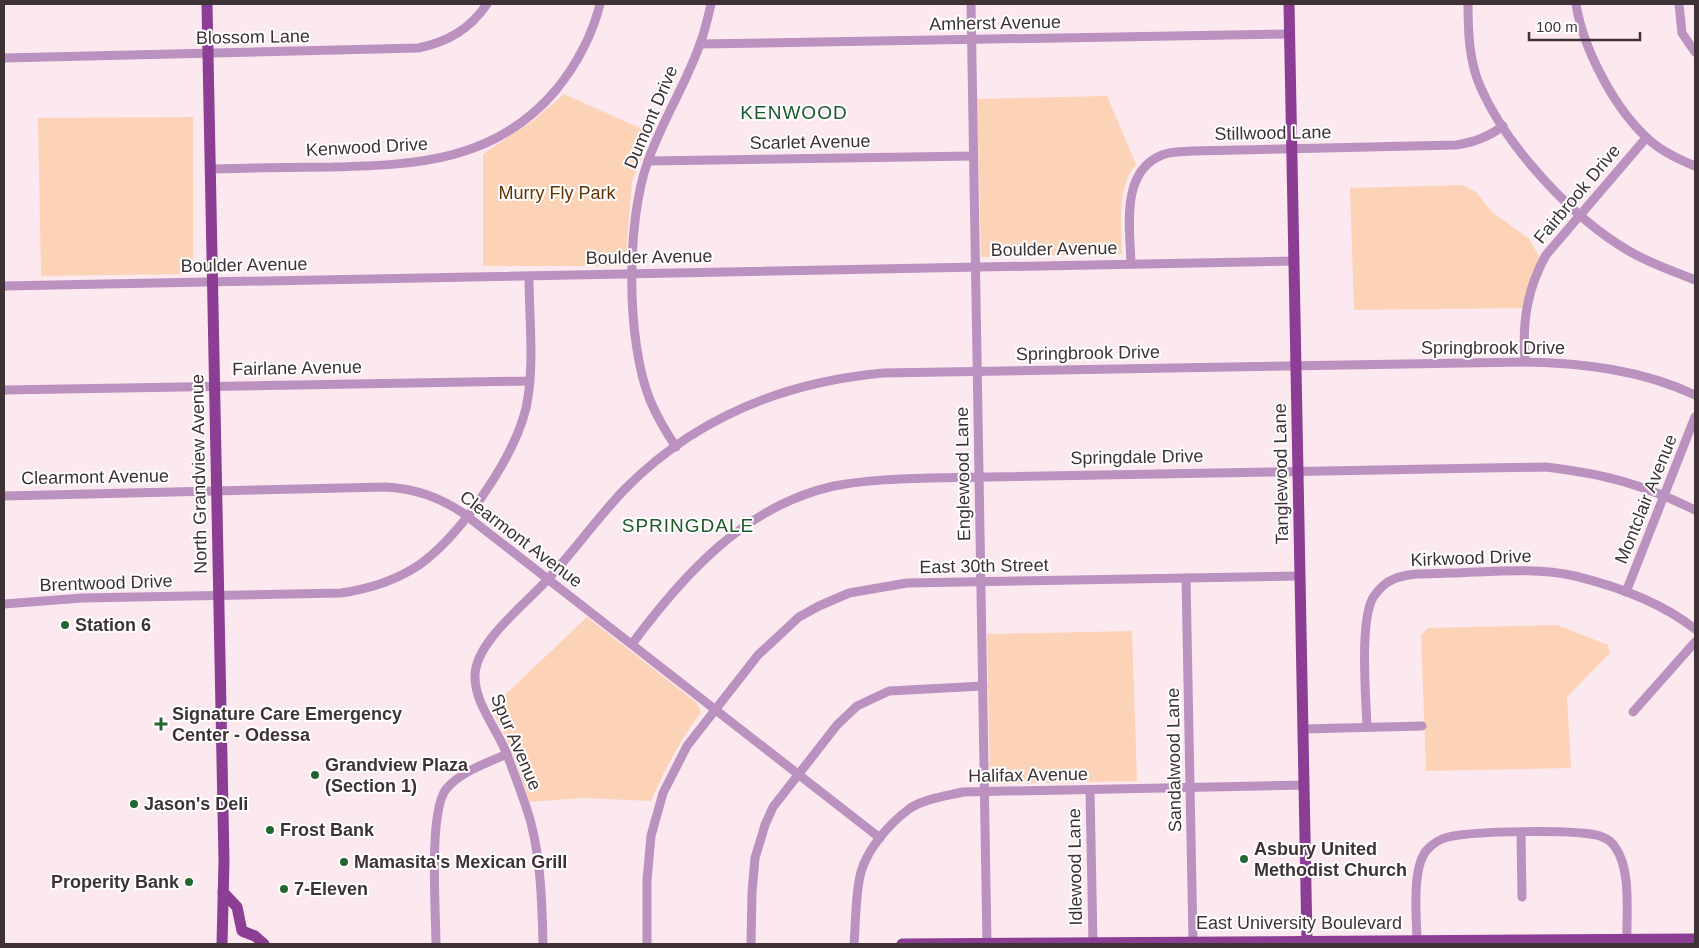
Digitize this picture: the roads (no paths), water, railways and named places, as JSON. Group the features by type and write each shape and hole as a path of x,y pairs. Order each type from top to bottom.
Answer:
{"main road":[{"name":"North Grandview Avenue","path":"207,4 219,596 222,944"},
{"name":"Tanglewood Lane","path":"1289,4 1307,943"},
{"path":"223,892 237,908 242,931 254,936 264,944"},
{"name":"East University Boulevard","path":"902,944 1193,941 1307,943 1627,942 1695,939"}],"street":[{"name":"Blossom Lane","path":"4,58 418,48 454,36 474,20 487,4"},
{"name":"Kenwood Drive","path":"211,169 398,165 439,160 478,148 511,130 552,95 572,69 586,46 600,4"},
{"name":"Dumont Drive","path":"676,446 660,423 642,375 635,330 632,238 639,190 648,161 700,44 711,4"},
{"name":"Englewood Lane","path":"970,4 987,944"},
{"path":"1468,4 1472,62 1480,86 1503,126 1542,177 1579,215 1630,252 1695,280"},
{"path":"1576,4 1588,46 1606,84 1646,138 1695,166"},
{"path":"1678,4 1682,33 1695,52"},
{"name":"Amherst Avenue","path":"700,44 1290,34"},
{"name":"Stillwood Lane","path":"1131,264 1130,222 1133,188 1141,171 1155,158 1172,152 1193,151 1456,145 1473,143 1503,126"},
{"name":"Fairbrook Drive","path":"1525,362 1525,314 1532,284 1550,249 1646,138"},
{"name":"Scarlet Avenue","path":"648,161 973,156"},
{"name":"Boulder Avenue","path":"4,286 1294,261"},
{"name":"Brentwood Drive","path":"4,604 82,598 341,593 372,587 418,565 440,547 467,516 509,452 523,419 530,381 528,276"},
{"name":"Springbrook Drive","path":"549,579 626,489 647,468 676,446 754,402 798,387 842,378 875,374 977,371 1525,362 1598,367 1643,376 1695,395"},
{"name":"Fairlane Avenue","path":"4,390 530,381"},
{"name":"Montclair Avenue","path":"1626,592 1695,417"},
{"name":"Springdale Drive","path":"632,644 676,589 712,552 734,535 778,507 815,492 858,482 979,477 1298,470 1546,467 1590,472 1628,481 1695,510"},
{"name":"Clearmont Avenue","path":"4,496 407,488 427,494 446,502 467,516 880,838"},
{"name":"Kirkwood Drive","path":"1367,727 1366,640 1369,608 1376,594 1395,578 1433,574 1537,572 1575,576 1626,592 1681,618 1695,630"},
{"name":"East 30th Street","path":"647,944 647,880 651,836 663,793 682,753 715,709 753,660 799,617 834,598 864,588 885,585 1300,576"},
{"name":"Sandalwood Lane","path":"1186,578 1193,941"},
{"name":"Spur Avenue","path":"543,944 541,884 531,823 507,754 475,682 476,667 484,648 549,579"},
{"path":"1633,712 1695,642"},
{"path":"750,944 755,858 773,808 837,724 867,700 900,689 983,686"},
{"path":"1303,729 1422,726"},
{"path":"436,944 436,829 440,798 456,780 507,754"},
{"name":"Halifax Avenue","path":"854,944 857,897 861,872 868,855 880,838 909,808 936,798 963,792 1304,785"},
{"name":"Idlewood Lane","path":"1090,790 1093,943"},
{"path":"1521,833 1522,897"},
{"path":"1417,943 1418,874 1420,863 1427,849 1448,837 1521,833 1594,835 1608,840 1614,846 1622,860 1625,873 1627,942"}],"place":[{"name":"Station 6","path":"65,625"},
{"name":"Signature Care Emergency Center - Odessa","path":"161,724"},
{"name":"Grandview Plaza (Section 1)","path":"315,775"},
{"name":"Jason's Deli","path":"134,804"},
{"name":"Frost Bank","path":"270,830"},
{"name":"Asbury United Methodist Church","path":"1244,859"},
{"name":"Mamasita's Mexican Grill","path":"344,862"},
{"name":"Properity Bank","path":"189,882"},
{"name":"7-Eleven","path":"284,889"}],"district":[{"name":"KENWOOD","path":"794,112"},
{"name":"SPRINGDALE","path":"688,525"}],"park label":[{"name":"Murry Fly Park","path":"557,193"}]}
